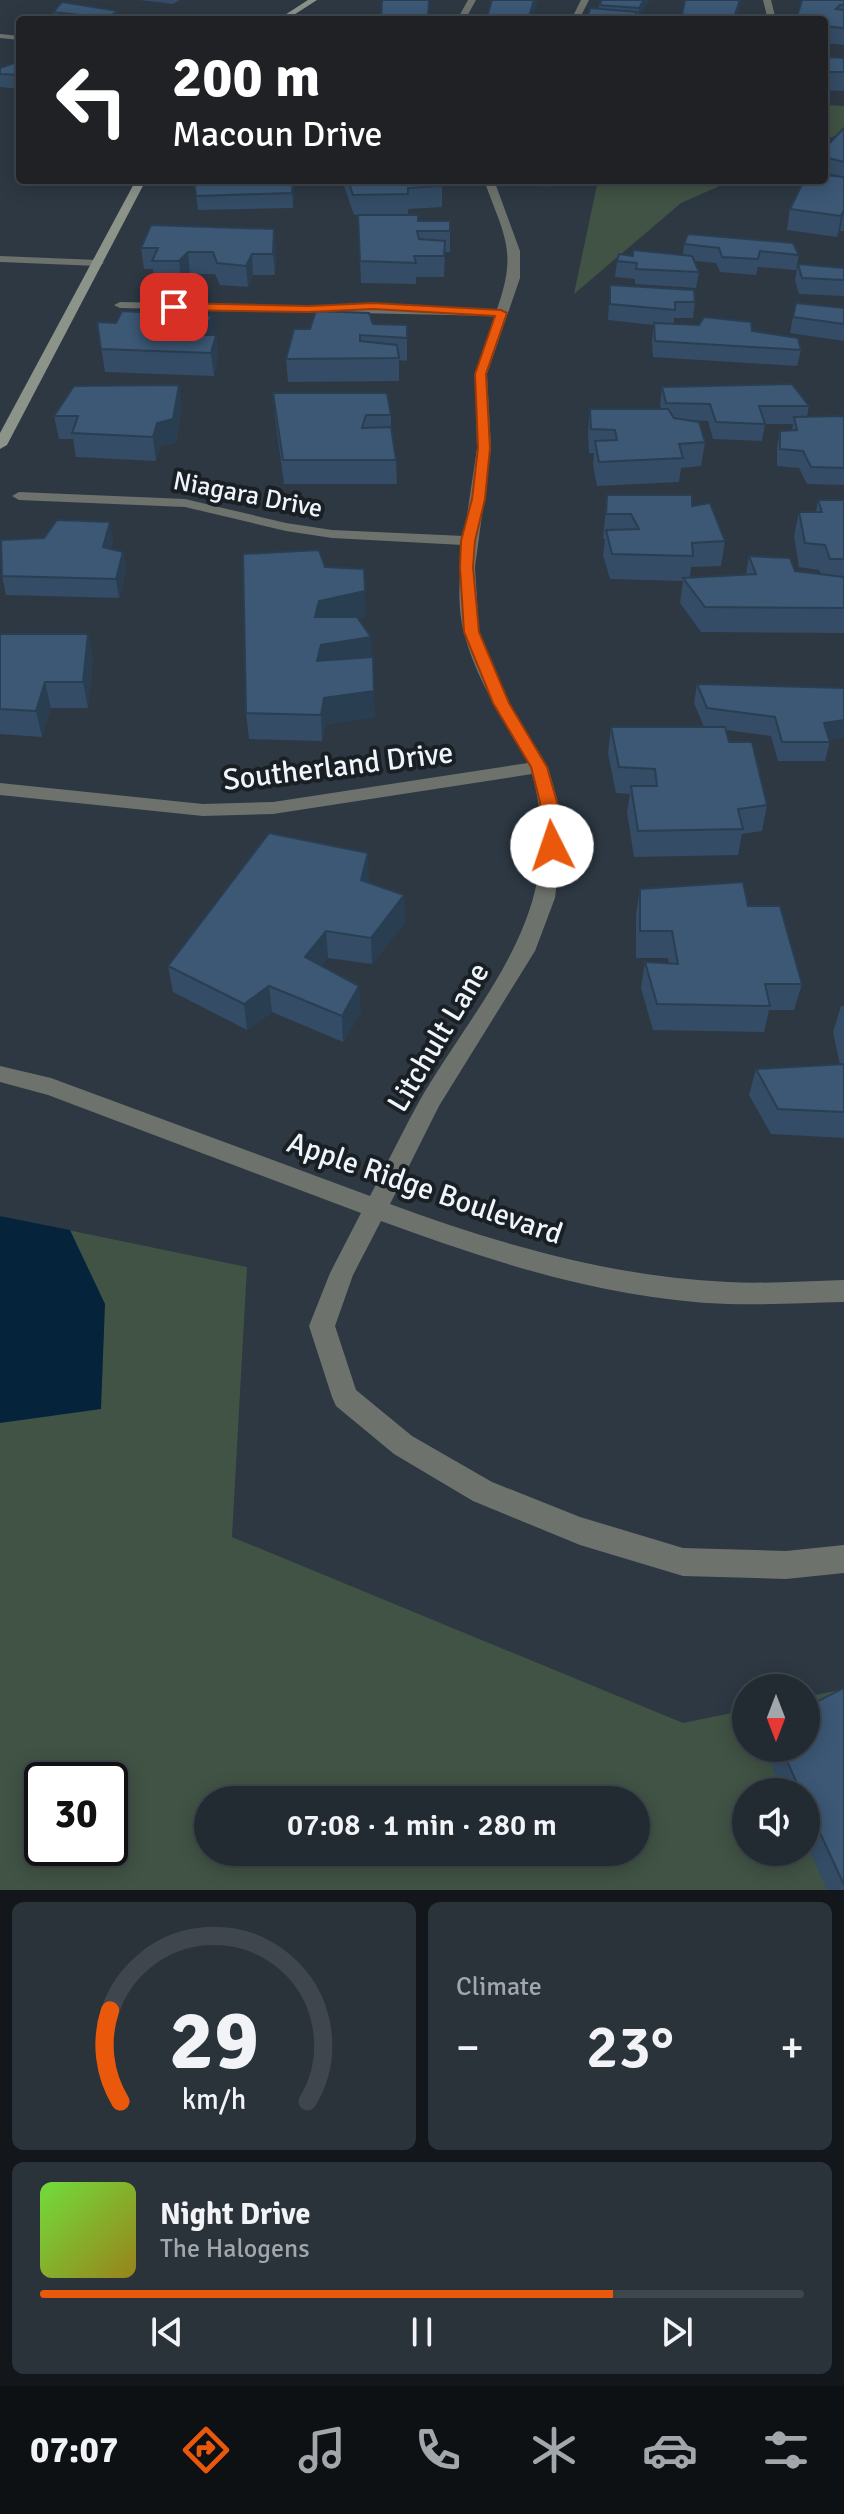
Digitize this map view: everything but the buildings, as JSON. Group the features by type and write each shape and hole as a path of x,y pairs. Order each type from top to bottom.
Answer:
{"street":[{"path":"287,16 313,0"},
{"path":"0,445 139,184"},
{"name":"Litchult Lane","path":"490,184 515,251 514,278 481,374 484,448 479,499 468,541 471,632 501,703 539,767 549,802 552,846 545,898 525,951 431,1101 342,1273 322,1326 345,1397 403,1445 483,1492 580,1531 683,1562 786,1565 844,1559"},
{"path":"0,259 98,263"},
{"path":"120,305 308,309 373,306 501,313"},
{"name":"Niagara Drive","path":"19,496 185,503 286,527 332,534 468,541"},
{"name":"Southerland Drive","path":"0,789 165,808 259,808 539,767"},
{"name":"Apple Ridge Boulevard","path":"0,1074 51,1087 460,1240 600,1278 727,1293 844,1291"}],"green space":[{"path":"828,105 844,106 844,134 828,138"},
{"path":"597,184 724,184 681,203 574,294"},
{"path":"0,1216 247,1267 232,1537 683,1723 732,1713 732,1762 820,1762 820,1694 844,1689 844,1890 0,1890"}],"water":[{"path":"0,1216 70,1230 105,1304 101,1409 0,1423"}],"route":[{"path":"174,307 308,309 373,306 501,313 481,374 484,448 479,499 468,541 471,632 501,703 539,767 549,802 552,846"}]}
